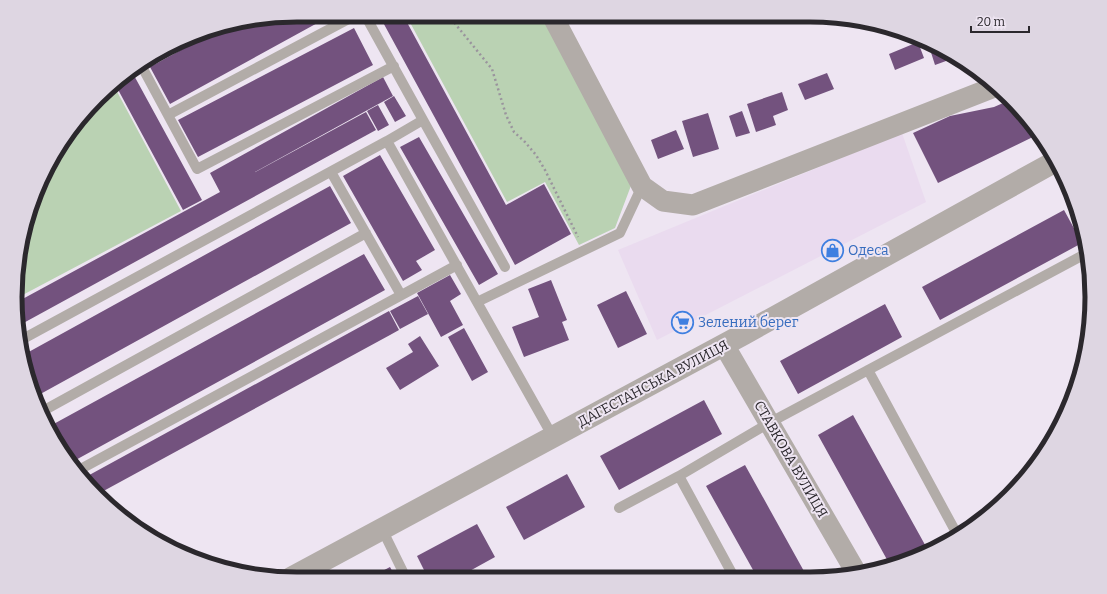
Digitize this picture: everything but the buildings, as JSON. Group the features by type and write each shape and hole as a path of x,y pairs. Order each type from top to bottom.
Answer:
{"street":[{"path":"556,22 642,186 663,201 693,205 990,89"},
{"name":"ДАГЕСТАНСЬКА ВУЛИЦЯ","path":"302,572 724,345 1050,164"},
{"name":"СТАВКОВА ВУЛИЦЯ","path":"724,345 854,569"}],"lane":[{"path":"168,115 343,22"},
{"path":"369,22 505,267"},
{"path":"143,69 197,169 394,66"},
{"path":"25,338 332,172 424,120"},
{"path":"387,141 553,437"},
{"path":"332,172 401,295"},
{"path":"477,302 620,233 642,186"},
{"path":"46,409 366,233"},
{"path":"619,508 679,476 769,423 1082,256"},
{"path":"82,468 457,264"},
{"path":"868,370 955,531"},
{"path":"679,476 731,572"},
{"path":"382,529 403,572"}],"path":[{"path":"454,22 492,69 506,115 514,132 525,142 542,165 584,250"}],"shaded area":[{"path":"902,133 926,202 657,340 618,250"}],"green space":[{"path":"410,22 547,22 632,183 615,228 579,245 545,182 507,202"},
{"path":"116,90 181,211 22,295 24,261 27,243 31,226 50,175 68,144 90,116"}],"place":[{"name":"Одеса","path":"832,250"},
{"name":"Зелений берег","path":"682,322"}]}
